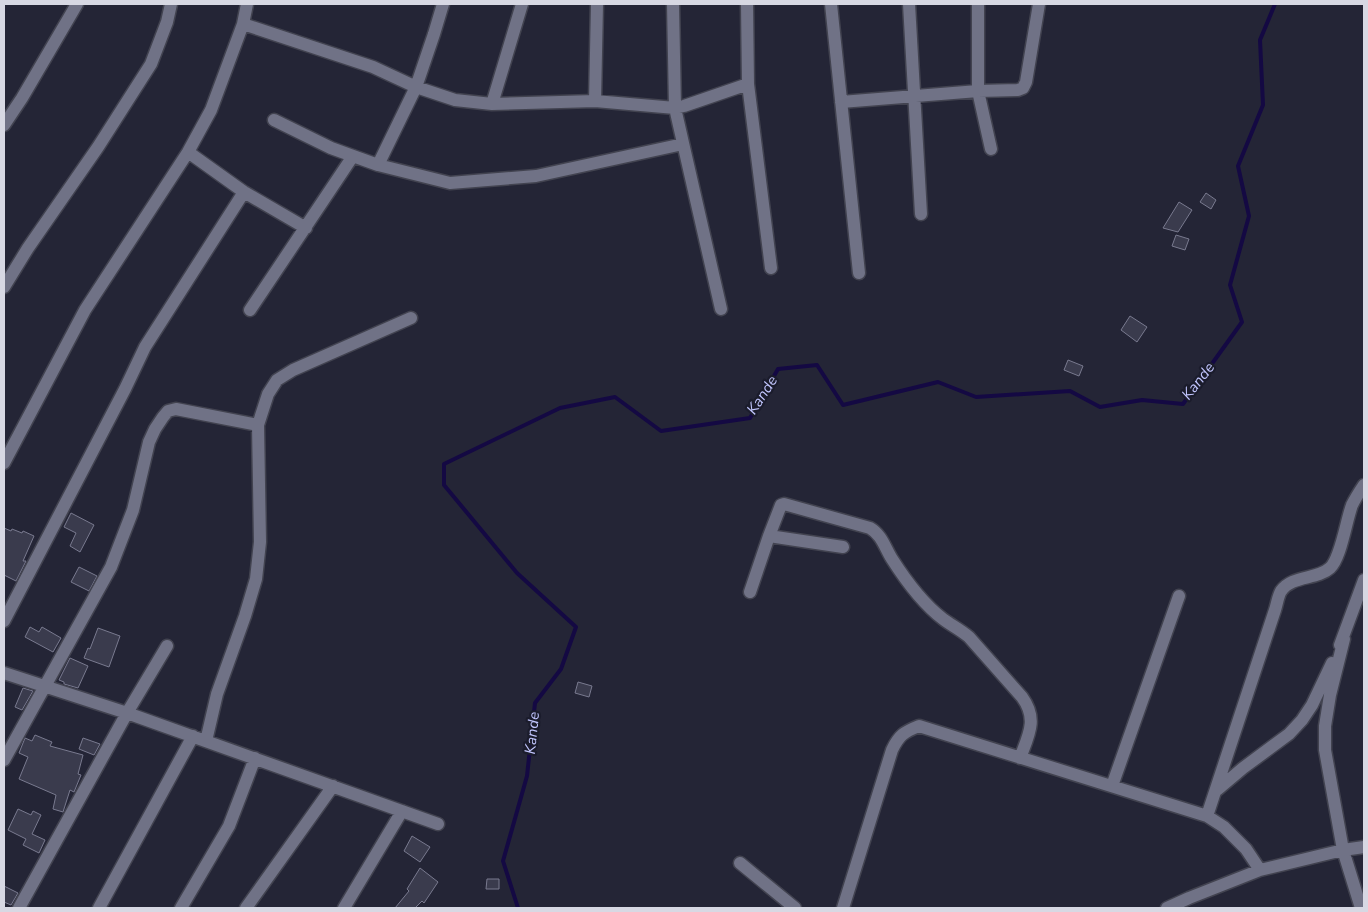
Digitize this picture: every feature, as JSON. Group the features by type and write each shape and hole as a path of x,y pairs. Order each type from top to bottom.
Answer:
{"street":[{"path":"4,126 77,4"},
{"path":"4,287 151,64 171,4"},
{"path":"4,463 85,310 188,152 210,110 243,24 246,4"},
{"path":"378,165 416,88 443,4"},
{"path":"492,104 522,4"},
{"path":"595,100 597,4"},
{"path":"673,4 674,108 721,309"},
{"path":"747,4 748,84 771,268"},
{"path":"831,4 859,273"},
{"path":"910,4 921,214"},
{"path":"978,4 978,91 991,149"},
{"path":"841,102 978,91 1018,90 1026,82 1039,4"},
{"path":"243,24 373,66 416,88 455,100 492,104 595,100 674,108 748,84"},
{"path":"274,120 331,148 378,165 450,183 536,176 683,144"},
{"path":"188,152 244,192 306,228"},
{"path":"250,310 353,156"},
{"path":"4,621 145,347 244,192"},
{"path":"206,741 218,694 256,578 260,542 258,425 268,394 277,380 294,370 411,318"},
{"path":"4,760 111,567 132,510 149,442 163,417 168,412 176,409 258,425"},
{"path":"1207,816 1276,610 1280,592 1287,585 1322,573 1331,567 1337,556 1352,506 1364,485"},
{"path":"750,592 768,536 780,507 784,504 875,531 880,536 886,550 903,577 920,597 944,620 963,631 1028,705 1031,713 1031,728 1020,758"},
{"path":"768,536 843,547"},
{"path":"1361,908 1343,850 1325,750 1325,726 1330,695 1344,639 1364,580"},
{"path":"1112,786 1179,596"},
{"path":"1216,791 1243,768 1289,734 1302,720 1312,705 1344,639"},
{"path":"19,908 127,713 167,646"},
{"path":"4,673 127,713 438,824"},
{"path":"843,908 892,750 905,731 919,726 1207,816 1224,826 1246,849 1260,870"},
{"path":"99,908 193,736"},
{"path":"180,908 229,826 255,758"},
{"path":"246,908 333,786"},
{"path":"344,908 402,811"},
{"path":"1167,908 1260,870 1343,850 1364,847"},
{"path":"740,863 795,908"}],"building":[{"path":"1206,193 1216,200 1211,209 1200,202"},
{"path":"1179,202 1192,210 1178,232 1163,228"},
{"path":"1176,235 1189,239 1185,250 1172,246"},
{"path":"1130,316 1147,327 1137,342 1121,330"},
{"path":"1068,360 1083,366 1079,376 1064,370"},
{"path":"71,513 94,525 80,552 70,546 76,533 64,527"},
{"path":"4,528 22,533 23,531 34,536 23,561 26,561 16,581 4,575"},
{"path":"79,567 97,576 89,591 71,582"},
{"path":"30,627 39,632 42,627 61,638 53,652 25,637"},
{"path":"98,628 120,636 109,667 84,658 88,648 90,649"},
{"path":"70,658 88,666 78,688 64,684 64,682 59,680"},
{"path":"578,682 592,686 589,697 575,693"},
{"path":"23,688 33,691 22,710 15,707"},
{"path":"35,735 52,742 50,746 83,755 78,774 81,775 74,792 70,790 63,812 53,809 56,795 19,779 28,757 19,753 25,738 32,741"},
{"path":"83,738 100,744 94,755 79,749"},
{"path":"18,809 31,815 33,811 41,815 32,834 45,840 39,853 23,845 26,839 8,830"},
{"path":"412,836 430,847 420,862 404,851"},
{"path":"420,868 438,882 424,903 422,901 415,908 395,908 409,891 407,889"},
{"path":"487,879 499,879 499,889 486,889"},
{"path":"4,886 18,893 11,905 4,902"}],"waterway":[{"name":"Kande","path":"518,908 503,861 527,776 535,703 561,669 576,627 517,573 444,485 444,464 560,408 615,397 661,431 750,418 778,369 817,365 843,405 938,382 976,397 1070,391 1100,407 1142,400 1183,404 1242,322 1230,285 1249,216 1238,166 1263,105 1260,40 1275,4"}]}
